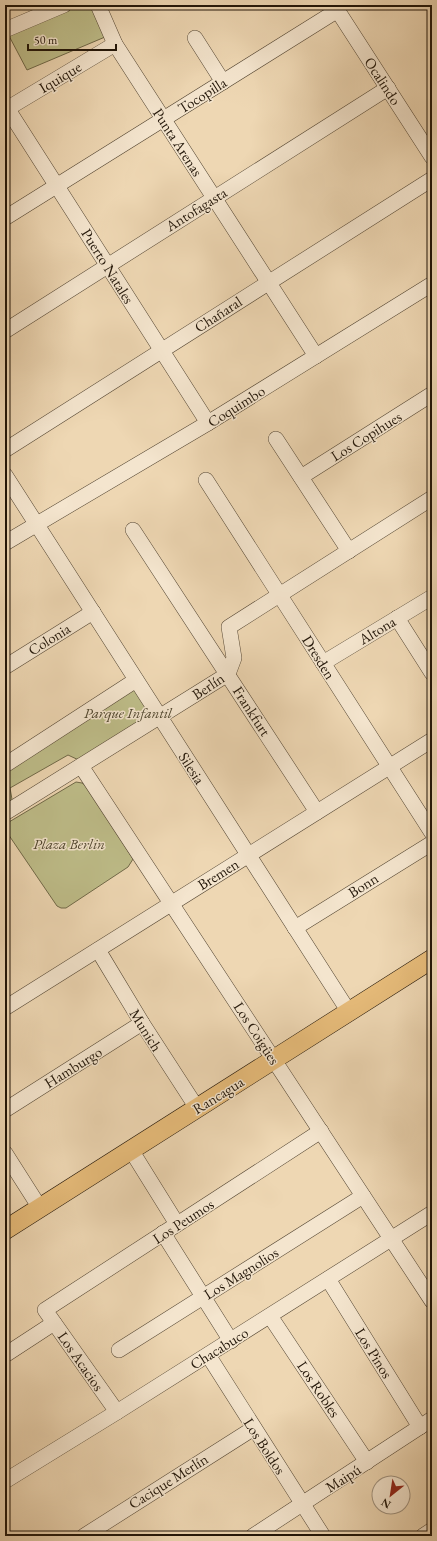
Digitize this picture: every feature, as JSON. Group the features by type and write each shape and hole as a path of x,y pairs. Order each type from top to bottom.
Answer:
{"main road":[{"name":"Rancagua","path":"5,1230 432,959"}],"street":[{"path":"5,30 64,5"},
{"name":"Punta Arenas","path":"98,5 116,44 316,356"},
{"name":"Tocopilla","path":"5,218 223,82 336,8"},
{"name":"Ocalindo","path":"336,8 432,157"},
{"path":"195,38 223,82"},
{"name":"Iquique","path":"6,109 116,44"},
{"name":"Antofagasta","path":"5,331 388,88"},
{"name":"Puerto Natales","path":"6,109 108,265 208,423"},
{"name":"Chañaral","path":"5,450 268,281 432,179"},
{"name":"Coquimbo","path":"5,543 208,423 432,284"},
{"name":"Los Copihues","path":"301,477 432,394"},
{"path":"276,439 350,551"},
{"name":"Silesia","path":"5,475 348,1012"},
{"name":"Dresden","path":"206,480 280,595 322,664 432,833"},
{"name":"Berlín","path":"5,813 228,674 234,658 229,628 432,498"},
{"name":"Frankfurt","path":"132,530 228,674 317,812"},
{"name":"Altona","path":"322,664 432,597"},
{"name":"Colonia","path":"5,667 93,612"},
{"path":"397,618 432,672"},
{"path":"5,765 136,680"},
{"name":"Bremen","path":"5,1008 432,740"},
{"name":"Los Coigües","path":"81,766 432,1301"},
{"name":"Bonn","path":"295,928 432,843"},
{"name":"Munich","path":"98,950 142,1023 197,1108"},
{"name":"Hamburgo","path":"5,1110 142,1023"},
{"name":"Los Peumos","path":"45,1310 321,1131"},
{"path":"131,1150 177,1224"},
{"path":"5,1153 40,1208"},
{"name":"Los Magnolios","path":"119,1350 363,1196"},
{"name":"Chacabuco","path":"5,1481 231,1341 432,1213"},
{"path":"163,1233 231,1341"},
{"name":"Los Pinos","path":"328,1279 426,1423"},
{"name":"Los Acacios","path":"45,1310 117,1412"},
{"name":"Los Robles","path":"270,1316 367,1462"},
{"path":"5,1355 54,1323"},
{"name":"Los Boldos","path":"208,1355 323,1536"},
{"name":"Maipú","path":"253,1536 426,1423"},
{"name":"Cacique Merlín","path":"84,1536 254,1428"},
{"path":"422,1536 432,1530"}],"green space":[{"path":"75,5 90,5 105,37 27,70 8,34"},
{"name":"Parque Infantil","path":"134,686 152,714 83,762 68,755 10,788 13,805 5,810 5,773"},
{"name":"Plaza Berlin","path":"76,782 87,786 133,859 128,867 66,908 61,908 57,906 6,831 6,826 9,822"}]}
